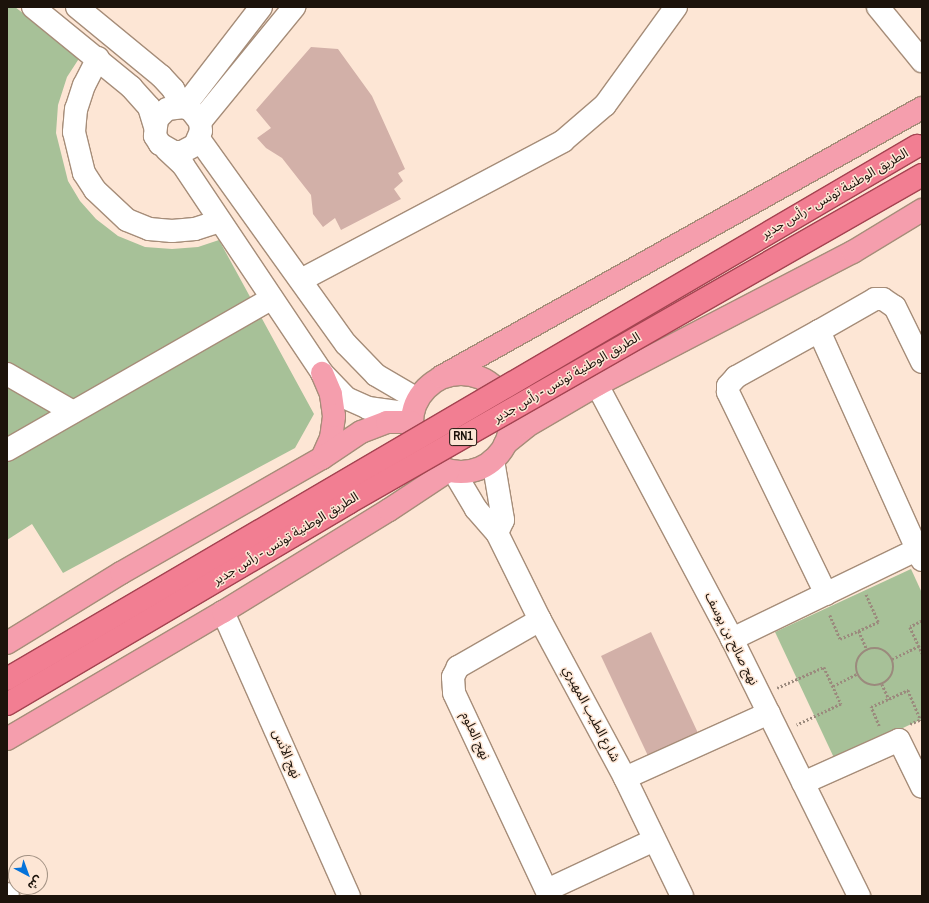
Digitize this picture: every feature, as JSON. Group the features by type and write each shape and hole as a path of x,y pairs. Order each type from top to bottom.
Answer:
{"highway":[{"name":"الطريق الوطنية تونس - رأس جدير","path":"7,679 917,146"},
{"name":"الطريق الوطنية تونس - رأس جدير","path":"7,704 348,503 922,175"}],"main road":[{"path":"922,108 441,377 426,387 413,412 414,438 421,453 433,464 451,471 468,472 499,452 527,426 596,385 853,252 922,210"},
{"path":"322,373 331,394 334,416 331,438 322,458"},
{"path":"441,377 456,373 470,374 484,379 496,388 505,400 510,414 510,429 499,452"},
{"path":"7,643 121,573 322,458 368,429 413,412"},
{"path":"7,739 223,612 451,471"}],"street":[{"path":"33,7 98,58 140,96 149,107 155,127 155,136 183,165 322,373 346,398 368,408 413,412"},
{"path":"77,7 161,76 173,89 183,107"},
{"path":"183,107 260,7"},
{"path":"167,150 182,152 189,150 199,131 294,7"},
{"path":"301,280 563,141 605,105 676,7"},
{"path":"878,7 922,61"},
{"path":"98,58 84,85 76,109 74,132 84,173 95,190 127,220 149,229 172,231 195,229 220,221"},
{"path":"155,127 161,113 167,109 183,107 191,110 199,131 301,280 351,349 413,412"},
{"path":"7,450 272,298"},
{"path":"824,595 728,392 728,386 736,377 875,299 883,299 895,307 922,362"},
{"path":"732,638 858,578 920,555 819,331"},
{"path":"7,374 73,412"},
{"name":"نهج صالح بن يوسف","path":"596,385 732,638 859,896"},
{"path":"497,533 503,520 499,452"},
{"name":"شارع الطيب المهيري","path":"451,471 476,509 497,533 540,620 625,778 682,896"},
{"name":"نهج الأنس","path":"223,612 349,896"},
{"name":"نهج العلوم","path":"540,620 458,667 453,677 454,693 548,893 654,840"},
{"path":"625,778 765,705"},
{"path":"803,783 899,740 922,787"}],"path":[{"path":"824,595 840,639 878,622 858,578"},
{"path":"922,622 910,627 922,653"},
{"path":"859,631 867,650"},
{"path":"892,659 919,646"},
{"path":"881,649 892,659 892,673 882,684 868,684 857,674 857,660 867,650 881,649"},
{"path":"765,705 824,667 841,704 779,733"},
{"path":"832,686 857,674"},
{"path":"882,684 889,699"},
{"path":"888,744 871,707 908,690 921,720"}],"green space":[{"path":"7,7 15,7 80,57 67,77 58,105 56,133 68,181 80,201 96,219 118,236 145,247 172,249 198,247 219,240 314,414 295,448 63,573 32,524 7,540"},
{"path":"911,569 922,593 922,719 835,760 775,632"}],"building":[{"path":"311,47 338,49 372,96 405,169 398,173 403,181 394,189 401,199 341,230 335,218 323,227 313,214 311,195 282,158 266,148 257,138 271,128 256,110"},
{"path":"651,632 698,733 649,758 601,656"}]}
